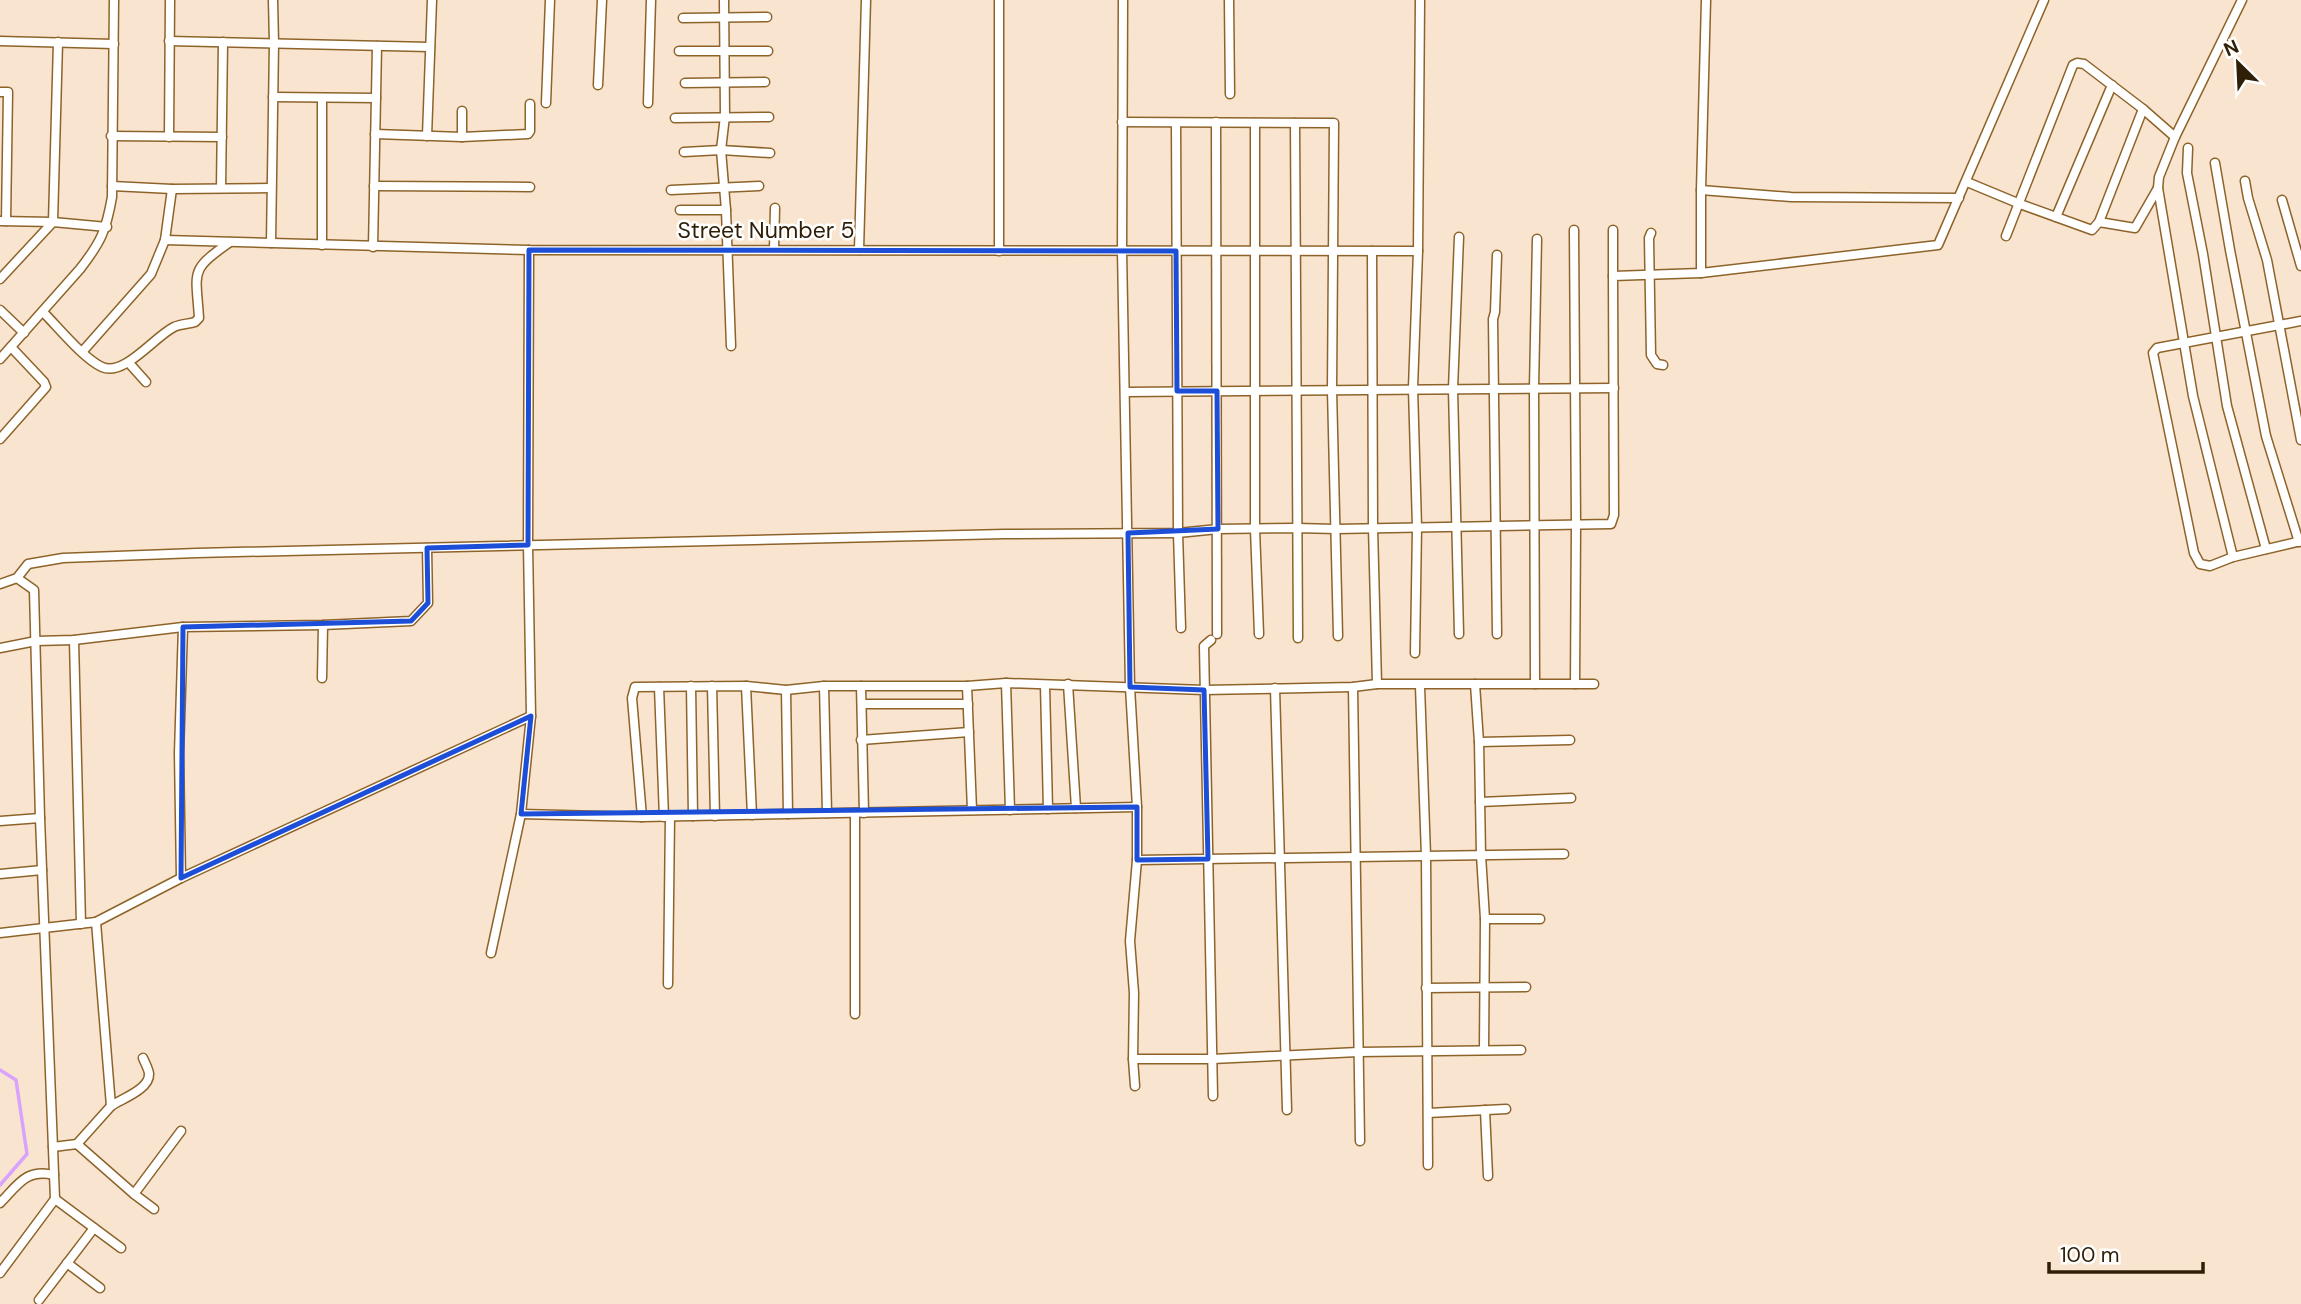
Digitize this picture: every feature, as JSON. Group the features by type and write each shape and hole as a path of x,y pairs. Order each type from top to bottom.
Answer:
{"street":[{"path":"0,359 91,255 107,227 112,186 114,0"},
{"path":"169,136 170,0"},
{"path":"271,243 274,43 272,0"},
{"path":"427,136 432,0"},
{"path":"546,103 550,0"},
{"path":"598,85 602,0"},
{"path":"648,103 651,0"},
{"path":"724,0 724,116 721,150 731,346"},
{"path":"859,250 866,0"},
{"path":"999,0 999,251"},
{"path":"1123,0 1122,250 1130,687 1137,807 1137,860 1130,941 1134,993 1135,1086"},
{"path":"1229,0 1230,94"},
{"path":"1415,653 1417,527 1413,388 1418,251 1420,0"},
{"path":"1701,273 1706,0"},
{"path":"1613,276 1701,273 1938,245 2044,0"},
{"path":"2233,557 2196,410 2158,188 2159,177 2175,137 2242,0"},
{"path":"683,18 767,17"},
{"path":"0,41 114,44"},
{"path":"169,41 430,47"},
{"path":"0,279 53,222 58,42"},
{"path":"221,188 223,42"},
{"path":"373,247 377,46"},
{"path":"679,51 768,51"},
{"path":"2006,236 2073,65 2084,64 2175,137"},
{"path":"685,83 765,82"},
{"path":"2056,217 2112,85"},
{"path":"0,92 8,92 3,221 107,227"},
{"path":"273,97 376,97"},
{"path":"322,98 322,245"},
{"path":"375,134 462,137 528,134 530,104"},
{"path":"1967,182 2092,230 2099,222 2143,109"},
{"path":"462,111 462,137"},
{"path":"675,118 769,117"},
{"path":"1122,122 1334,123 1332,390 1338,636"},
{"path":"1213,1096 1204,646 1214,637 1218,529 1216,122"},
{"path":"1176,123 1181,628"},
{"path":"1255,123 1255,528 1259,634"},
{"path":"1296,123 1298,638"},
{"path":"111,136 222,137"},
{"path":"2188,148 2187,173 2227,406 2266,548"},
{"path":"684,152 721,150 770,153"},
{"path":"2216,163 2245,332 2266,436 2300,542 2266,548 2210,566 2200,564 2194,553 2152,353 2157,348 2245,332 2301,321"},
{"path":"2245,181 2267,260 2301,440"},
{"path":"112,186 271,188"},
{"path":"374,186 530,187"},
{"path":"671,190 759,186"},
{"path":"82,352 151,274 165,240 172,188"},
{"path":"2099,222 2135,228 2158,188"},
{"path":"1701,190 1791,197 1959,198"},
{"path":"2283,200 2301,266"},
{"path":"774,249 775,208"},
{"path":"680,210 726,210"},
{"path":"1574,230 1575,684"},
{"path":"0,584 17,578 28,564 62,558 528,545 1178,533 1255,528 1611,524 1614,520 1613,230"},
{"path":"1651,233 1651,355 1657,364 1663,365"},
{"path":"1459,237 1453,389 1459,634"},
{"path":"1535,684 1534,388 1537,239"},
{"name":"Street Number 5","path":"165,240 529,250 1418,251"},
{"path":"43,312 82,352 102,367 117,369 129,363 150,343 177,325 195,322 199,318 196,276 198,268 204,260 230,242"},
{"path":"491,953 521,814 531,716 528,545 529,250"},
{"path":"1372,251 1373,527 1377,684"},
{"path":"1497,255 1493,319 1497,634"},
{"path":"0,310 24,333"},
{"path":"0,439 46,387 11,347"},
{"path":"129,363 146,382"},
{"path":"1126,392 1614,388"},
{"path":"0,648 36,640 74,639 183,627 411,621 428,603 427,548"},
{"path":"0,1273 55,1199 34,590 17,578"},
{"path":"322,678 323,625"},
{"path":"181,878 179,753 183,627"},
{"path":"74,639 82,924"},
{"path":"642,817 632,698 635,687 746,686 786,690 824,686 967,686 1006,683 1204,690 1353,687 1377,684 1594,684"},
{"path":"1006,683 1010,810"},
{"path":"1068,684 1076,808"},
{"path":"1475,684 1485,919 1484,1050"},
{"path":"1045,685 1048,809"},
{"path":"691,686 693,816"},
{"path":"712,686 715,816"},
{"path":"746,686 752,815"},
{"path":"824,686 827,813"},
{"path":"856,1014 861,686"},
{"path":"967,686 972,810"},
{"path":"1420,686 1426,856 1428,1165"},
{"path":"659,687 667,817 668,984"},
{"path":"1353,687 1360,1141"},
{"path":"1275,688 1287,1110"},
{"path":"786,690 788,814"},
{"path":"862,704 968,704"},
{"path":"0,933 96,922 181,878 531,716"},
{"path":"861,740 970,732"},
{"path":"1479,742 1570,740"},
{"path":"1480,802 1571,798"},
{"path":"521,814 667,817 1137,807"},
{"path":"0,821 40,818"},
{"path":"1137,860 1564,854"},
{"path":"0,874 42,870"},
{"path":"1485,919 1540,919"},
{"path":"96,922 111,1105"},
{"path":"1426,988 1526,987"},
{"path":"1133,1059 1521,1050"},
{"path":"53,1147 77,1144 111,1105 135,1093 148,1079 144,1058"},
{"path":"1427,1113 1506,1109"},
{"path":"1485,1110 1488,1176"},
{"path":"134,1194 181,1131"},
{"path":"77,1144 155,1209"},
{"path":"0,1203 26,1177 42,1171 54,1175"},
{"path":"55,1199 121,1248"},
{"path":"39,1302 94,1228"},
{"path":"67,1263 100,1288"}],"highlighted area":[{"path":"529,250 1176,251 1177,391 1217,391 1218,529 1128,533 1130,687 1204,690 1208,859 1137,860 1137,807 521,814 531,716 181,878 183,627 411,621 428,603 427,548 528,545"}],"waterway":[{"path":"0,1070 16,1080 27,1154 0,1185"}]}
